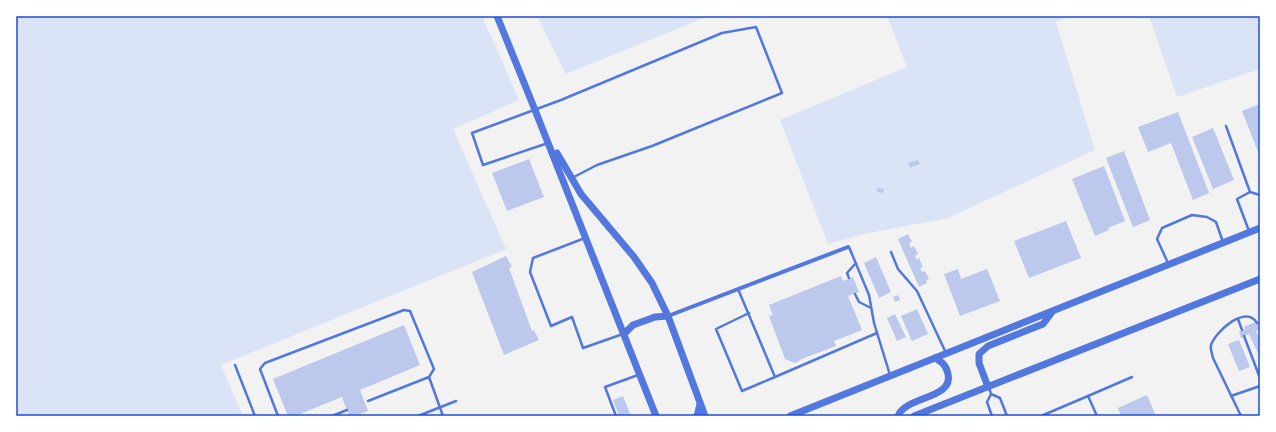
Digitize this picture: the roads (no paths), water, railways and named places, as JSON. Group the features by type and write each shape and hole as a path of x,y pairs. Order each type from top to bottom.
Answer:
{"street":[{"path":"497,16 656,416"},
{"path":"535,110 562,163 581,194 634,257 652,283 668,316 705,416"},
{"path":"790,416 1260,228"},
{"path":"624,334 633,325 655,317 668,316 848,247"},
{"path":"914,416 990,390 1260,279"},
{"path":"990,390 978,363 979,354 988,346 1043,324 1052,312"},
{"path":"898,416 900,412 915,402 945,389 949,376 947,368 942,362 935,358"},
{"path":"697,416 700,404"}],"lane":[{"path":"548,142 483,164 472,133 535,110 722,33 756,27 782,93 652,146 597,165 571,178"},
{"path":"1226,126 1250,192"},
{"path":"1249,232 1237,199 1250,192 1260,195"},
{"path":"1168,264 1157,239 1162,228 1192,216 1207,217 1216,222 1223,242"},
{"path":"586,238 533,258 530,272 551,326 572,317 583,348 624,334"},
{"path":"848,247 869,295 877,333 890,376"},
{"path":"890,252 898,269 917,291 947,353"},
{"path":"849,278 847,273 856,264"},
{"path":"738,289 775,377"},
{"path":"855,294 858,302 872,308"},
{"path":"278,416 260,369 265,363 404,310 410,311 434,369 429,377 368,401"},
{"path":"749,313 716,329 742,391 877,333"},
{"path":"1240,416 1213,358 1211,347 1220,332 1229,324 1238,319 1245,316 1250,316 1254,318 1257,323"},
{"path":"1238,319 1242,330"},
{"path":"1244,336 1260,378"},
{"path":"235,365 255,416"},
{"path":"616,416 605,387 640,374"},
{"path":"429,377 443,416"},
{"path":"1040,416 1132,377"},
{"path":"1231,396 1260,386"},
{"path":"992,416 987,402 990,390 1000,398 1007,416"},
{"path":"1088,396 1097,416"},
{"path":"418,416 456,401"},
{"path":"332,416 348,410"}]}
